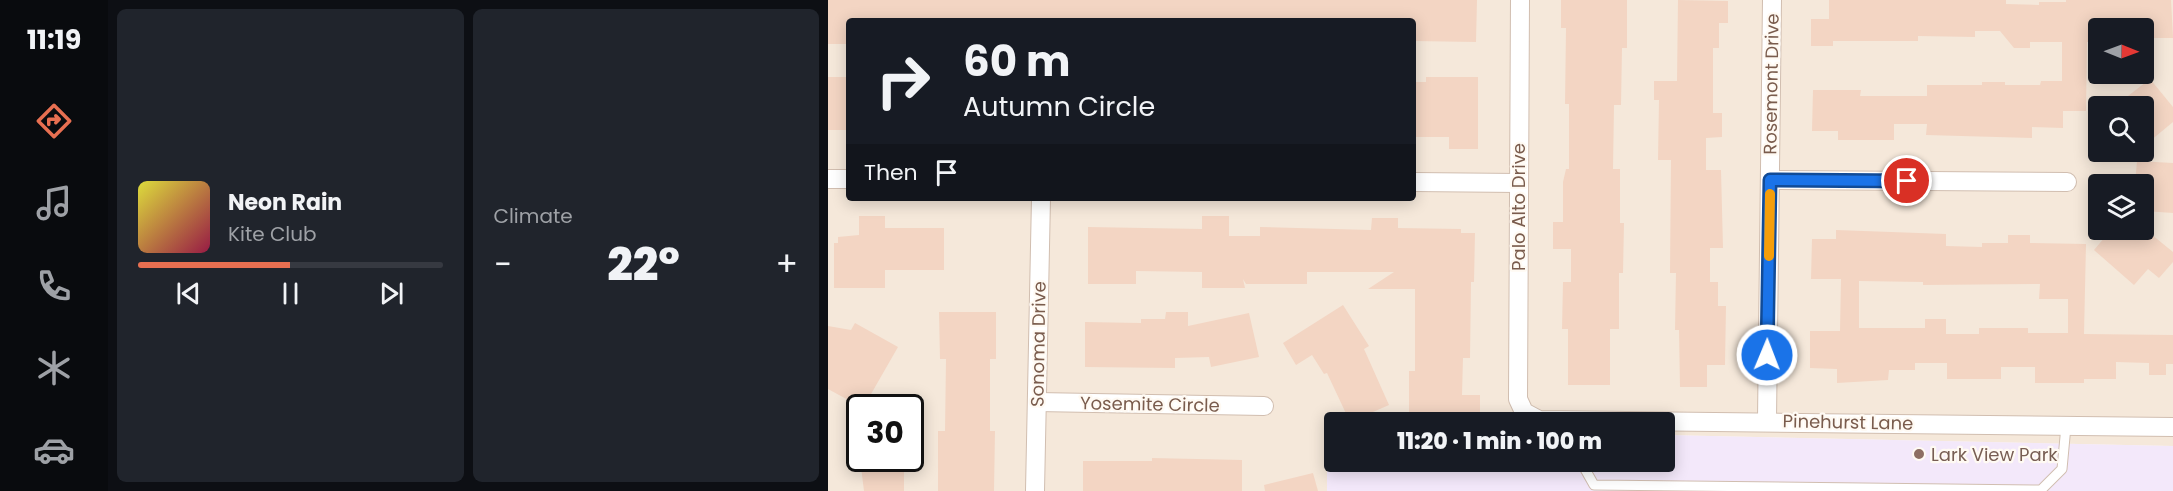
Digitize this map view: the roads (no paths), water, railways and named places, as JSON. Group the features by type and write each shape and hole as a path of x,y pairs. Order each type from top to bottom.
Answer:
{"street":[{"name":"Palo Alto Drive","path":"1520,0 1518,399 1524,412"},
{"name":"Rosemont Drive","path":"1767,420 1772,0"},
{"path":"828,179 846,179"},
{"path":"1770,180 2067,182"},
{"path":"1416,182 1518,183"},
{"name":"Sonoma Drive","path":"1035,491 1041,201"},
{"name":"Yosemite Circle","path":"1037,402 1264,406"},
{"name":"Pinehurst Lane","path":"1675,420 2173,427"}],"lane":[{"path":"1586,472 1594,485 2041,490 2062,469 2066,426"}],"place":[{"name":"Lark View Park","path":"1919,454"}]}
